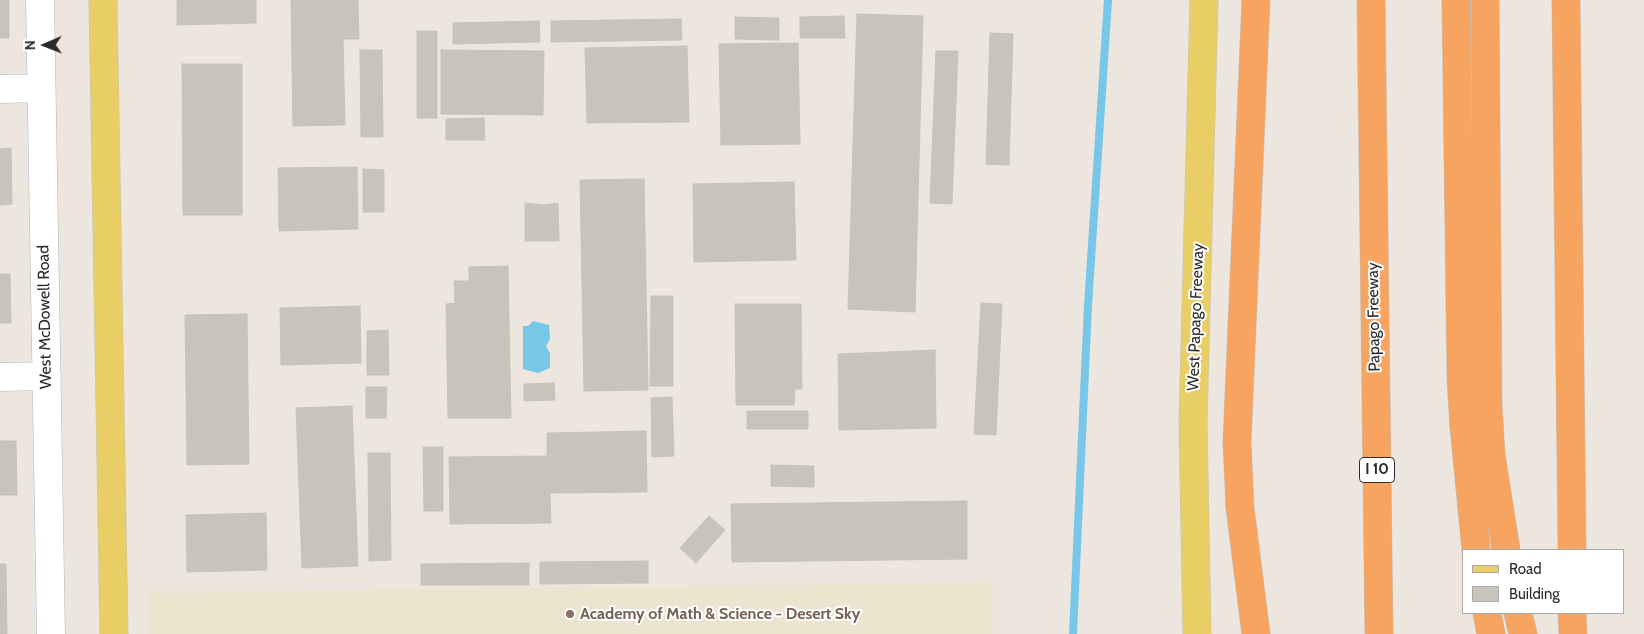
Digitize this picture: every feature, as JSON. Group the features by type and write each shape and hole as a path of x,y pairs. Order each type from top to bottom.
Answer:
{"highway":[{"path":"1256,0 1237,442 1240,508 1256,634"},
{"name":"Papago Freeway","path":"1372,0 1374,306 1380,634"},
{"path":"1456,0 1474,322 1486,356 1491,455 1506,549"},
{"path":"1476,549 1464,427 1474,322 1485,0"},
{"path":"1566,0 1572,549"},
{"path":"1367,634 1374,306"},
{"path":"1486,614 1491,634"},
{"path":"1518,614 1523,634"},
{"path":"1572,614 1573,634"}],"main road":[{"path":"103,0 114,634"},
{"name":"West Papago Freeway","path":"1197,634 1193,423 1204,0"}],"street":[{"name":"West McDowell Road","path":"40,0 51,634"},
{"path":"0,89 42,88"},
{"path":"0,377 46,376"}],"shaded area":[{"name":"Academy of Math & Science - Desert Sky","path":"994,582 991,634 148,634 147,593"}],"water":[{"path":"533,321 549,325 550,339 546,346 550,353 550,368 538,373 523,369 523,326 528,326"}],"building":[{"path":"0,0 9,0 9,38 0,38"},
{"path":"177,0 256,0 256,23 177,25"},
{"path":"291,0 358,0 359,39 343,39 345,125 293,126"},
{"path":"857,14 923,16 915,312 848,309"},
{"path":"844,16 845,38 800,38 800,17"},
{"path":"735,17 779,18 779,40 735,39"},
{"path":"681,19 682,40 551,42 551,21"},
{"path":"539,21 540,42 453,44 453,23"},
{"path":"417,31 437,31 437,118 417,118"},
{"path":"990,33 1013,34 1009,165 986,164"},
{"path":"798,43 800,144 721,145 719,44"},
{"path":"687,46 689,122 587,123 585,48"},
{"path":"360,50 382,50 383,137 361,137"},
{"path":"441,50 544,51 543,115 441,114"},
{"path":"936,51 958,51 952,204 930,203"},
{"path":"182,64 242,64 242,215 183,215"},
{"path":"484,118 485,140 446,140 446,119"},
{"path":"11,148 12,204 0,205 0,149"},
{"path":"357,167 358,229 279,231 278,168"},
{"path":"363,169 384,170 384,212 363,212"},
{"path":"644,179 648,390 584,391 580,180"},
{"path":"794,182 796,260 694,262 693,184"},
{"path":"525,203 543,205 558,203 559,241 525,241"},
{"path":"508,266 511,418 448,418 446,304 455,303 454,281 469,281 469,267"},
{"path":"0,274 10,274 11,323 0,323"},
{"path":"651,296 673,296 673,386 650,386"},
{"path":"981,303 1002,304 996,435 974,434"},
{"path":"735,304 801,304 802,389 795,389 794,405 736,405"},
{"path":"360,306 361,363 281,365 280,308"},
{"path":"247,314 249,464 187,465 185,315"},
{"path":"388,330 389,375 367,375 367,331"},
{"path":"935,350 936,428 839,430 838,354"},
{"path":"554,383 555,400 524,401 524,384"},
{"path":"366,387 387,387 386,418 366,418"},
{"path":"672,397 674,456 652,457 651,398"},
{"path":"352,406 358,566 302,568 296,408"},
{"path":"747,411 808,411 808,429 747,429"},
{"path":"646,431 647,492 550,493 551,523 450,524 449,457 547,456 547,433"},
{"path":"0,441 16,441 17,495 0,495"},
{"path":"423,447 443,447 443,511 424,511"},
{"path":"368,453 390,453 391,560 369,561"},
{"path":"771,465 814,466 814,487 771,486"},
{"path":"967,501 967,559 732,562 731,504"},
{"path":"266,513 267,570 187,572 186,515"},
{"path":"709,516 725,530 696,563 680,548"},
{"path":"648,561 648,583 540,584 540,562"},
{"path":"529,563 529,585 421,585 421,564"},
{"path":"0,564 6,564 7,634 0,634"}],"waterway":[{"path":"1073,634 1088,306 1108,0"}],"place":[{"name":"Academy of Math & Science - Desert Sky","path":"570,614"}]}
